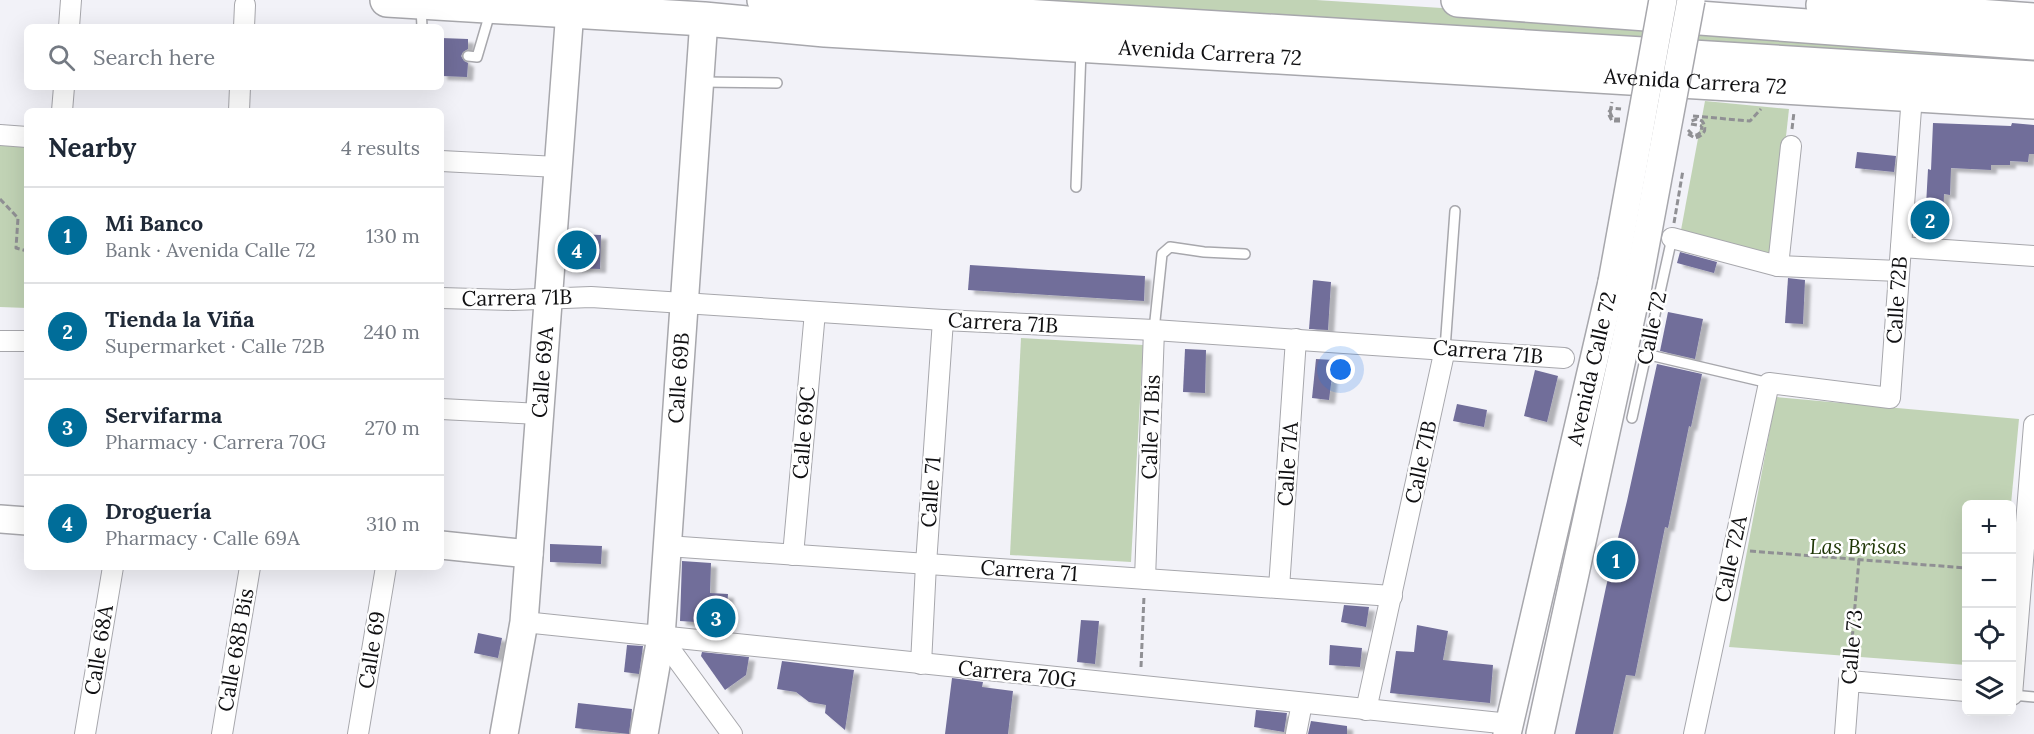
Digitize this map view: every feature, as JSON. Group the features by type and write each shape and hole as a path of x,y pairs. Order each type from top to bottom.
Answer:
{"highway":[{"name":"Avenida Carrera 72","path":"387,0 422,14 494,6 570,10 825,30 2022,101"},
{"path":"704,19 749,0"},
{"name":"Avenida Carrera 72","path":"764,0 2034,78"},
{"path":"1458,0 2034,43"},
{"path":"1747,0 2034,20"},
{"path":"1131,22 1201,52"},
{"path":"1412,66 1477,44"},
{"path":"1954,74 2022,101"}],"street":[{"path":"69,24 71,0"},
{"name":"Avenida Calle 72","path":"1540,734 1625,284 1663,0"},
{"name":"Avenida Calle 72","path":"1508,729 1625,284 1691,0"},
{"path":"244,24 245,5"},
{"name":"Calle 69A","path":"504,734 524,622 570,10"},
{"name":"Calle 69B","path":"644,734 661,637 704,19"},
{"path":"62,108 64,90"},
{"path":"239,108 240,90"},
{"name":"Calle 72B","path":"1769,383 1890,398 1912,95"},
{"path":"0,135 24,137"},
{"path":"1778,266 1791,146"},
{"path":"444,161 558,167"},
{"path":"1672,238 1778,266 1899,271"},
{"path":"1901,247 2034,256"},
{"name":"Carrera 71B","path":"444,298 513,300 591,297 943,320 1154,330 1564,358"},
{"name":"Calle 69C","path":"793,555 814,312"},
{"name":"Calle 71","path":"921,664 943,320"},
{"name":"Calle 71 Bis","path":"1145,579 1154,330"},
{"name":"Calle 71A","path":"1279,588 1296,339"},
{"path":"0,341 24,341"},
{"name":"Calle 71B","path":"1366,710 1445,349"},
{"name":"Calle 72A","path":"1694,734 1769,383"},
{"path":"444,409 540,414"},
{"path":"2015,662 2034,425"},
{"path":"0,519 24,521"},
{"path":"444,545 529,554"},
{"name":"Carrera 71","path":"667,546 1392,596"},
{"name":"Calle 68A","path":"85,734 112,570"},
{"name":"Calle 68B Bis","path":"222,734 249,570"},
{"name":"Calle 69","path":"358,734 385,570"},
{"name":"Carrera 70G","path":"524,622 1302,703 1508,729"},
{"path":"661,637 732,734"},
{"path":"1849,681 1962,691"},
{"name":"Calle 73","path":"1845,734 1849,681"},
{"path":"1296,734 1302,703"}],"lane":[{"path":"468,56 477,57 494,6"},
{"path":"1076,187 1082,45"},
{"path":"700,82 777,83"},
{"name":"Calle 71B","path":"1445,349 1455,212"},
{"name":"Calle 72","path":"1632,418 1672,238"},
{"name":"Calle 71 Bis","path":"1154,330 1162,254 1170,247 1203,252 1245,254"},
{"path":"1654,356 1769,383"},
{"path":"2016,695 2034,697"}],"path":[{"path":"1791,146 1796,88"},
{"path":"1692,116 1750,121 1763,108"},
{"path":"1691,124 1702,126"},
{"path":"0,199 18,218 16,248 24,250"},
{"path":"1733,549 1962,568"},
{"name":"Calle 73","path":"1849,681 1859,560"},
{"path":"1141,686 1145,579"}],"green space":[{"path":"929,0 1316,0 1520,13 2034,55 2034,67"},
{"path":"1705,101 1789,109 1773,255 1681,230"},
{"path":"0,145 24,146 24,308 0,307"},
{"path":"1021,338 1143,345 1131,562 1010,555"},
{"name":"Las Brisas","path":"1776,397 2019,419 2011,500 1962,500 1962,665 1729,647"}],"building":[{"path":"444,38 468,39 468,49 461,56 468,63 467,77 444,76"},
{"path":"1933,123 2034,125 2034,154 2029,154 2028,162 2010,161 2010,165 1991,165 1991,170 1951,168 1950,195 1944,194 1943,225 1925,224"},
{"path":"1857,152 1896,156 1894,172 1855,168"},
{"path":"574,234 601,235 600,269 573,268"},
{"path":"1680,252 1717,262 1714,273 1677,263"},
{"path":"970,265 1145,276 1144,301 968,290"},
{"path":"1788,278 1805,280 1803,324 1785,323"},
{"path":"1313,280 1331,282 1328,330 1309,329"},
{"path":"1668,312 1703,319 1695,359 1660,351"},
{"path":"1185,349 1206,350 1205,393 1183,392"},
{"path":"1316,359 1334,360 1329,400 1312,398"},
{"path":"1657,364 1702,374 1691,427 1689,426 1668,528 1665,527 1635,676 1626,675 1613,734 1575,734 1606,587"},
{"path":"1535,370 1558,376 1547,422 1524,416"},
{"path":"1457,404 1487,410 1484,427 1453,421"},
{"path":"550,544 602,546 601,564 550,562"},
{"path":"682,561 711,563 710,593 728,594 726,624 680,621"},
{"path":"1344,605 1369,607 1366,627 1341,622"},
{"path":"1081,620 1099,621 1095,664 1077,662"},
{"path":"1417,625 1448,631 1443,660 1493,665 1490,703 1390,693 1396,651 1414,652"},
{"path":"478,633 502,638 498,658 474,653"},
{"path":"627,645 643,646 639,674 624,672"},
{"path":"1330,645 1362,648 1360,667 1329,665"},
{"path":"702,652 749,657 746,675 725,690 701,656"},
{"path":"782,661 854,670 845,730 825,713 826,705 809,702 796,692 777,689"},
{"path":"952,678 983,682 982,687 1013,691 1008,734 945,734"},
{"path":"578,703 632,709 629,734 575,728"},
{"path":"1256,710 1287,713 1284,732 1254,727"},
{"path":"1311,721 1347,726 1347,734 1308,734"}],"place":[{"name":"Tienda la Viña","path":"1930,220"},
{"name":"Droguería","path":"577,250"},
{"name":"Mi Banco","path":"1616,560"},
{"name":"Servifarma","path":"716,618"}]}
